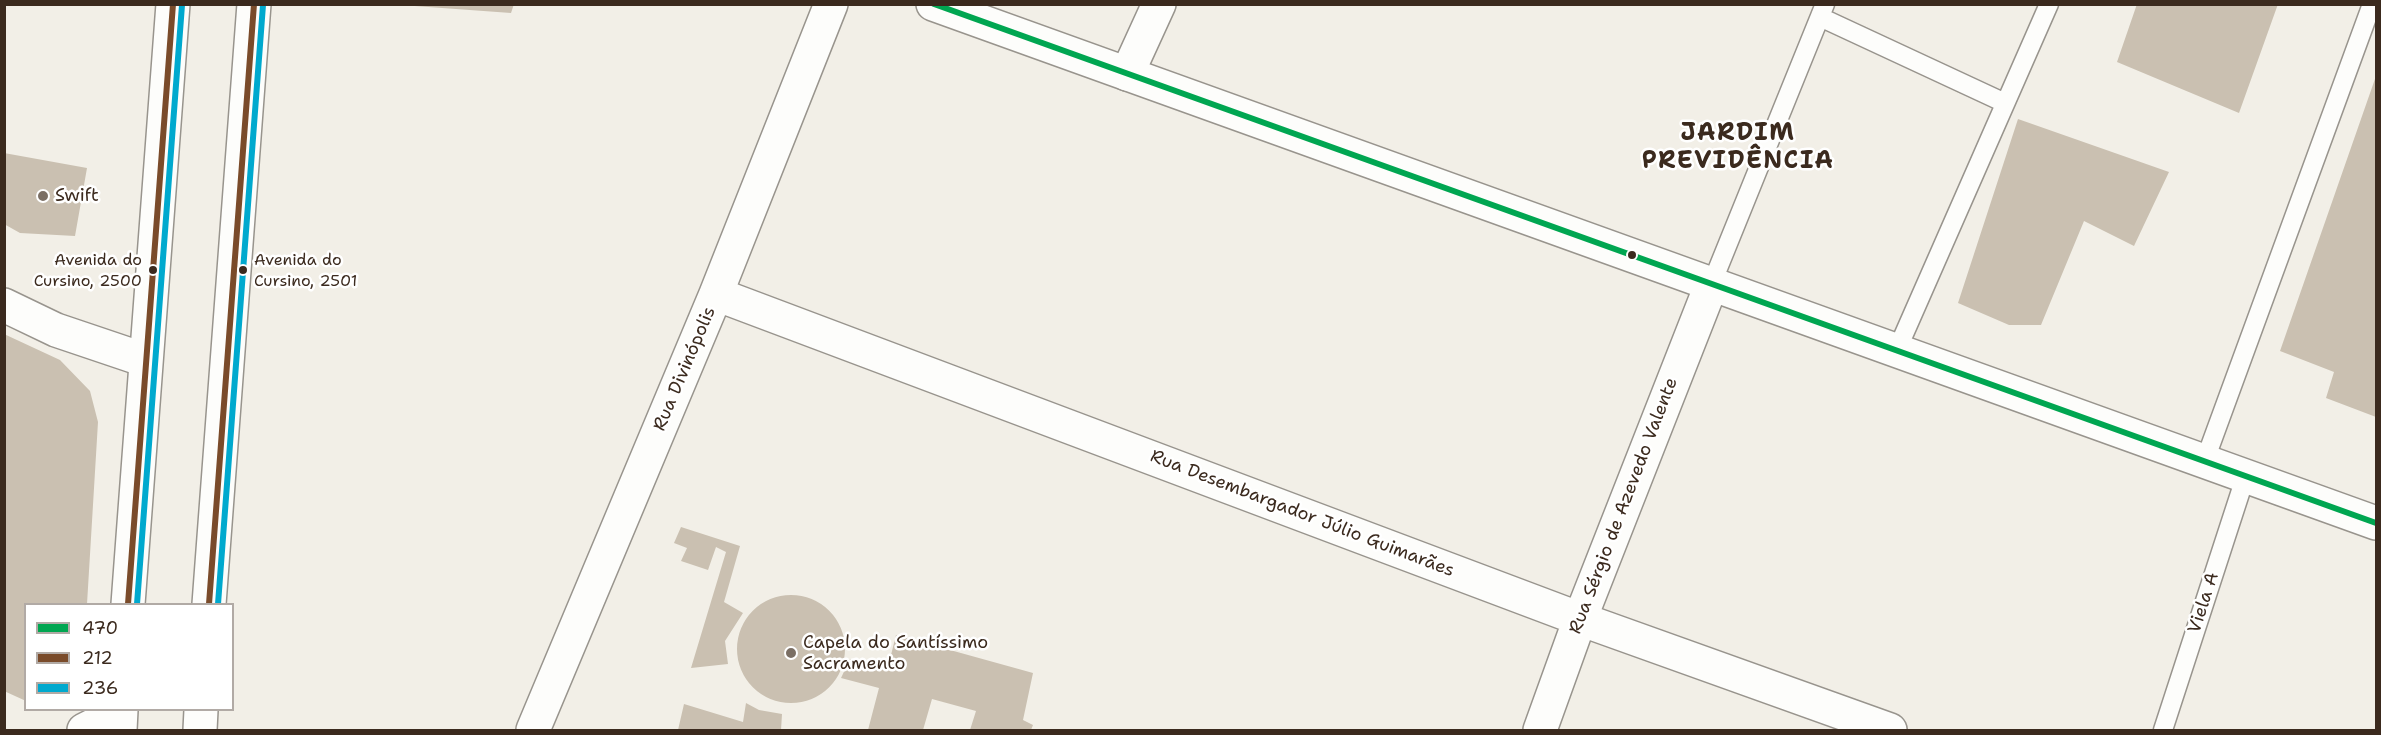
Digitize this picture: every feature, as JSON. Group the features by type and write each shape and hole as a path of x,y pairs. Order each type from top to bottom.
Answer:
{"main road":[{"path":"128,603 173,4"},
{"path":"209,603 254,4"},
{"name":"Rua Divinópolis","path":"533,730 716,294 831,4"},
{"path":"933,4 2376,523"},
{"path":"1127,74 1159,4"},
{"name":"Rua Sérgio de Azevedo Valente","path":"1540,730 1580,618 1712,283"},
{"name":"Rua Desembargador Júlio Guimarães","path":"716,294 1580,618 1890,730"},
{"path":"4,306 56,330 145,360"},
{"path":"84,730 96,724 107,711"},
{"path":"120,730 121,711"},
{"path":"200,730 201,711"}],"lane":[{"path":"1897,350 2049,4"},
{"path":"2205,460 2372,4"},
{"path":"1712,283 1822,11 2005,103"},
{"name":"Viela A","path":"2163,730 2246,475"}],"building":[{"path":"387,4 514,4 511,13"},
{"path":"2137,4 2278,4 2239,113 2117,62"},
{"path":"2376,76 2376,417 2326,398 2334,372 2280,351"},
{"path":"2018,119 2169,172 2134,246 2084,221 2041,325 2009,325 1958,303"},
{"name":"Swift","path":"4,153 87,168 75,236 20,233 4,224"},
{"path":"4,334 60,360 90,391 98,422 87,603 24,603 24,700 4,691"},
{"path":"681,527 740,546 724,602 743,613 725,641 728,664 691,668 726,552 716,547 708,570 681,561 687,548 674,543"},
{"name":"Capela do Santíssimo Sacramento","path":"791,595 801,596 821,604 829,611 836,619 844,639 844,659 836,679 829,687 821,694 801,702 791,703 781,702 761,694 753,687 746,679 738,659 737,649 738,639 746,619 753,611 761,604 781,596"},
{"path":"896,635 1033,673 1023,720 1033,725 1031,730 970,730 976,711 932,699 923,730 868,730 879,688 841,678 850,659 887,671"},
{"path":"746,703 759,710 782,714 781,730 678,730 684,704 743,722"}],"transit line":[{"name":"212","path":"128,603 173,4"},
{"name":"212","path":"209,603 254,4"},
{"name":"470","path":"934,4 2376,523"},
{"name":"236","path":"137,603 182,5"},
{"name":"236","path":"218,603 263,5"}],"place":[{"name":"Swift","path":"43,196"},
{"name":"Avenida do Cursino, 2500","path":"153,270"},
{"name":"Avenida do Cursino, 2501","path":"243,270"},
{"name":"Capela do Santíssimo Sacramento","path":"791,653"}],"district":[{"name":"JARDIM PREVIDÊNCIA","path":"1738,148"}]}
